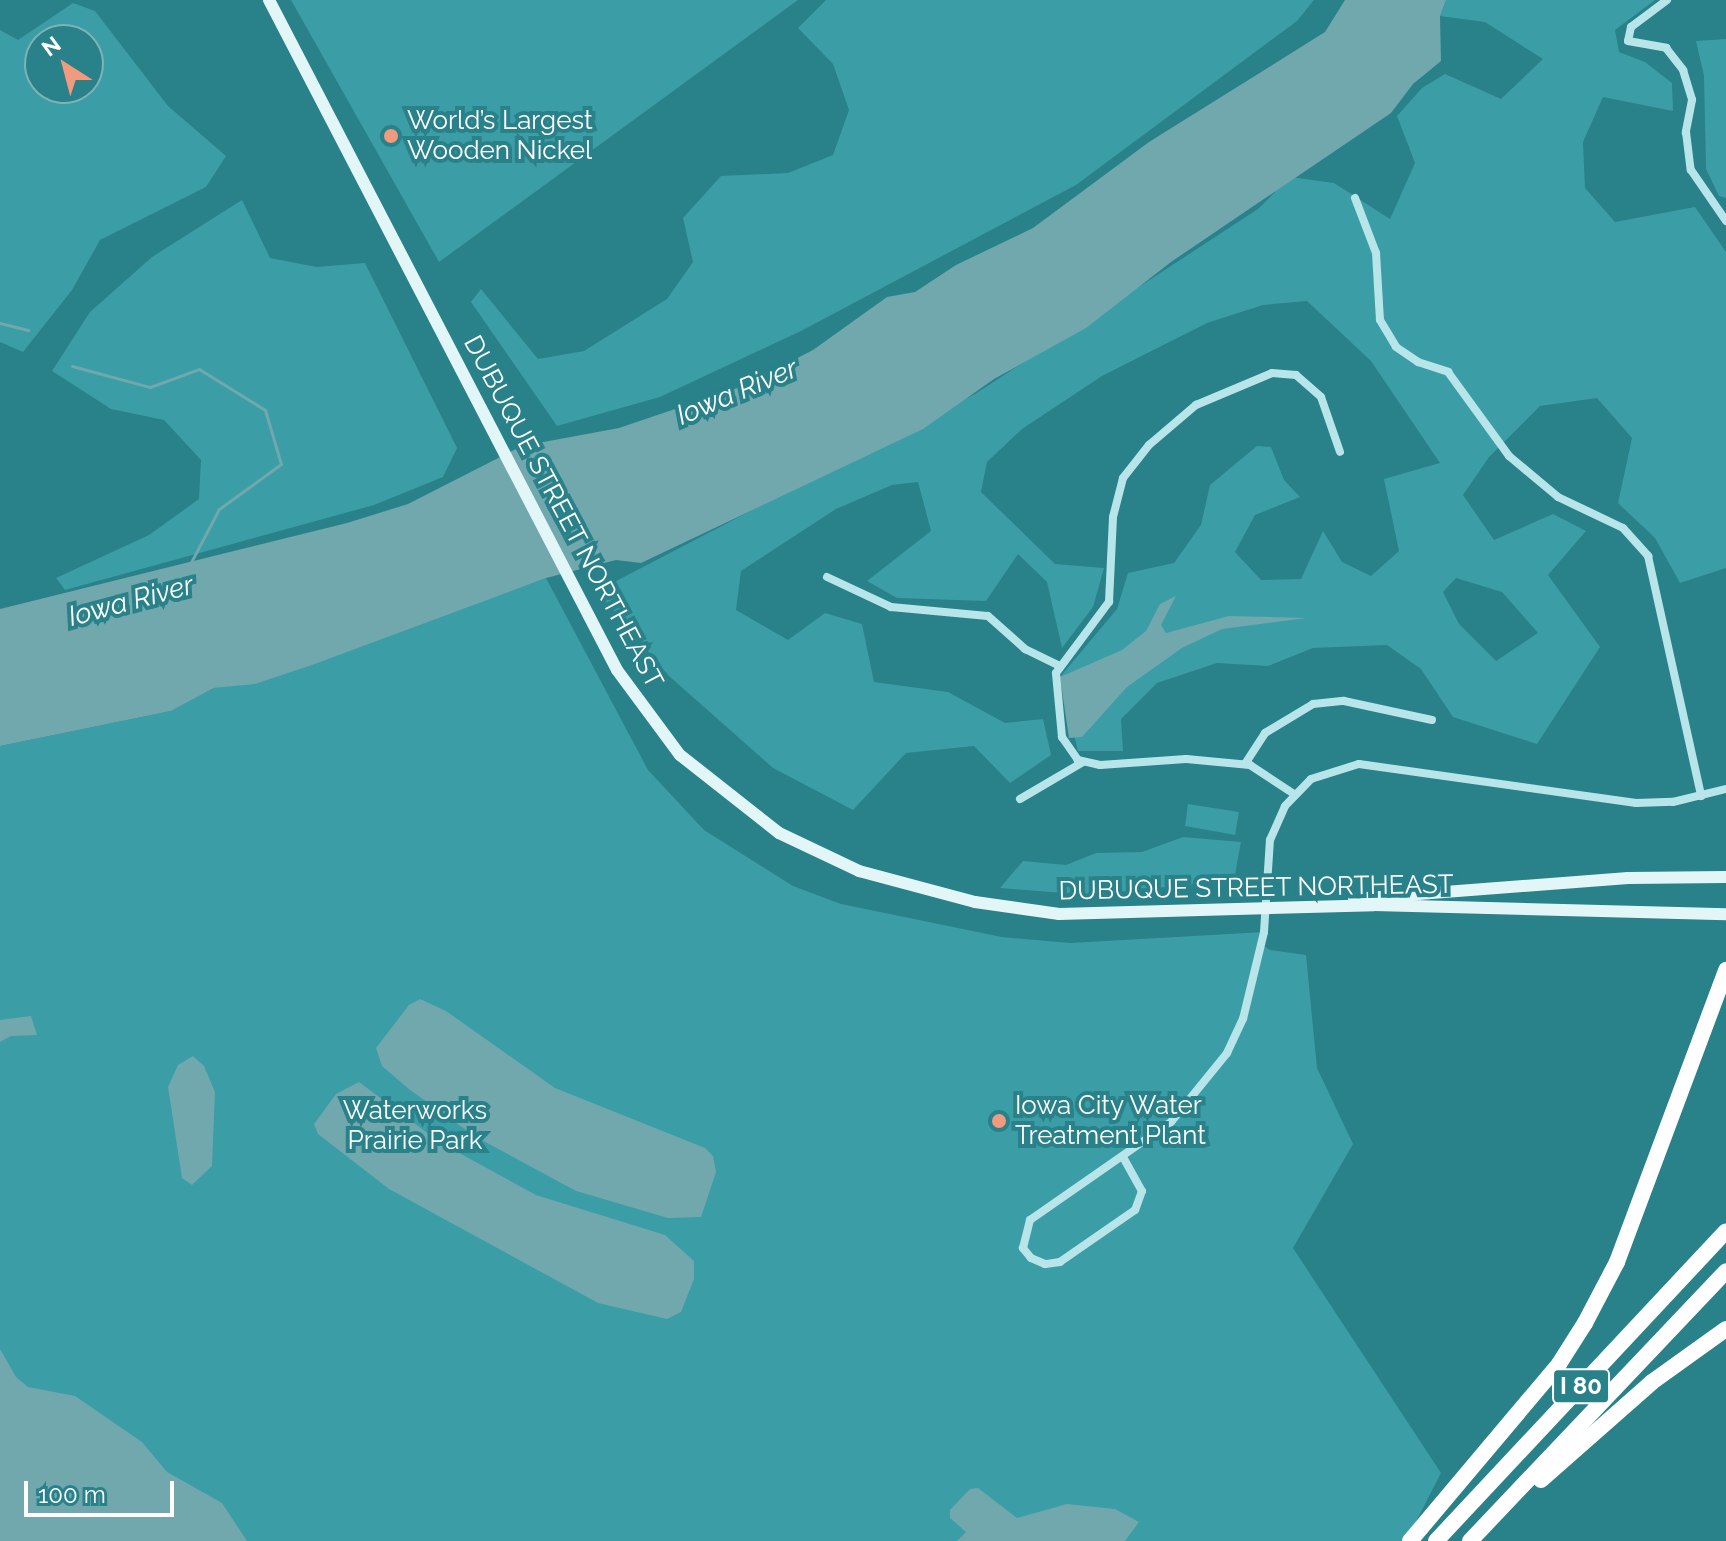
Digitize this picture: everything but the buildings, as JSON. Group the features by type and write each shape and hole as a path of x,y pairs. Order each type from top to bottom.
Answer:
{"highway":[{"path":"1410,1541 1559,1364 1585,1323 1617,1262 1726,970"},
{"name":"I 80","path":"1436,1541 1726,1231"},
{"name":"I 80","path":"1473,1541 1726,1271"},
{"path":"1473,1541 1633,1397 1726,1329"}],"main road":[{"name":"DUBUQUE STREET NORTHEAST","path":"269,0 621,678 680,755 747,813 829,859 975,902 1059,914 1425,906 1726,914"},
{"path":"1283,908 1612,879 1726,877"}],"street":[{"path":"1667,0 1631,27 1628,41 1666,48 1683,70 1692,100 1686,132 1691,170 1726,221"},
{"path":"1355,198 1376,253 1380,320 1396,347 1418,362 1448,372 1509,456 1558,497 1623,528 1648,556 1701,796"},
{"path":"1083,762 1062,737 1055,699 1060,666 1109,602 1113,517 1123,478 1149,445 1196,405 1272,373 1296,375 1321,397 1340,452"},
{"path":"827,577 891,607 988,616 1025,649 1060,666"},
{"path":"1245,764 1265,733 1313,704 1344,701 1432,720"},
{"path":"1020,799 1083,762 1186,759 1245,764 1294,794"},
{"path":"1123,1157 1142,1191 1135,1210 1060,1262 1045,1264 1031,1258 1023,1248 1030,1220 1171,1122 1227,1053 1250,997 1267,909 1270,840 1294,794 1321,773 1359,764 1636,803 1701,796 1726,789"}],"green space":[{"path":"291,0 798,0 439,262"},
{"path":"826,0 1314,0 1297,21 1076,185 801,331 660,397 557,426 471,302 481,289 538,359 584,351 667,299 693,262 683,218 721,176 788,173 833,155 849,110 833,64 798,28"},
{"path":"1446,0 1655,0 1615,30 1619,52 1645,62 1672,83 1673,111 1603,97 1583,142 1585,188 1615,222 1695,207 1726,252 1726,568 1680,583 1655,538 1618,503 1632,438 1597,398 1540,406 1489,457 1463,495 1494,540 1553,514 1586,531 1548,575 1600,647 1537,744 1453,717 1421,669 1387,645 1313,648 1268,666 1217,663 1157,683 1121,719 1123,751 1078,751 1060,677 1117,609 1128,573 1174,563 1201,525 1210,485 1257,446 1271,447 1284,480 1300,497 1255,515 1235,552 1261,580 1301,579 1323,531 1342,562 1371,576 1399,551 1384,479 1440,463 1371,361 1307,301 1263,305 1207,323 1102,376 1022,429 987,462 981,492 1055,564 1104,568 1093,607 1062,648 1047,582 1018,554 986,601 897,598 867,581 931,531 918,482 892,485 836,509 741,571 736,610 788,640 825,613 862,624 874,682 948,692 1005,723 1043,719 1051,755 1010,783 974,746 906,753 853,810 773,768 669,676 597,591 975,394 1258,209 1290,177 1334,183 1390,219 1415,163 1397,116 1422,88 1445,74 1501,99 1543,59 1485,22 1440,16","holes":["1456,578 1502,592 1538,633 1496,661 1459,624 1443,592"]},
{"path":"73,3 95,11 168,106 226,156 206,187 100,240 72,290 23,352 0,342 0,30 18,40 24,36 24,104 104,104 104,24 42,24"},
{"path":"1726,39 1726,198 1719,196 1706,169 1704,76 1696,41"},
{"path":"242,200 270,258 317,267 365,263 457,448 443,477 374,505 65,590 56,578 149,535 199,499 201,460 164,420 111,409 52,371 90,312 152,257"},
{"name":"Waterworks Prairie Park","path":"546,578 648,770 704,830 793,886 841,904 1002,937 1070,943 1264,932 1261,944 1270,950 1306,955 1317,1068 1353,1144 1293,1248 1441,1473 1406,1541 0,1541 0,746 171,711 214,688 255,683"},
{"path":"1188,804 1239,812 1235,835 1185,826"},
{"path":"1183,837 1241,842 1234,880 1088,895 1000,888 1023,861 1066,865 1096,853 1142,852"}],"water":[{"name":"Iowa River","path":"1345,0 1446,0 1440,16 1441,61 1413,84 1391,113 1171,262 1086,328 994,379 923,429 641,563 616,560 546,578 255,684 214,688 171,711 0,746 0,609 347,523 408,504 522,446 619,428 743,386 813,350 887,297 915,292 956,265 1033,228 1149,142 1325,32"},
{"path":"1176,596 1161,625 1166,633 1229,616 1306,618 1222,629 1182,648 1127,687 1082,737 1069,738 1060,677 1122,650 1146,631 1160,604"},
{"path":"420,999 446,1011 555,1088 705,1148 713,1156 716,1172 701,1217 668,1218 576,1191 476,1137 410,1090 382,1066 376,1048 409,1005"},
{"path":"31,1016 37,1035 11,1036 0,1042 0,1020"},
{"path":"193,1056 204,1066 215,1092 212,1166 192,1185 182,1178 168,1087 178,1065"},
{"path":"359,1082 441,1143 536,1195 665,1235 694,1261 694,1279 681,1312 667,1319 598,1303 389,1189 318,1134 314,1124 336,1094"},
{"path":"0,1349 16,1377 28,1387 75,1396 142,1442 167,1472 222,1503 247,1541 0,1541"},
{"path":"978,1488 1017,1518 1067,1504 1115,1509 1139,1522 1125,1541 957,1541 966,1532 950,1518 950,1510 970,1489"}],"waterway":[{"path":"0,323 28,330"},
{"name":"Iowa River","path":"72,366 150,387 199,369 265,410 281,464 219,509 191,562"}],"place":[{"name":"World’s Largest Wooden Nickel","path":"391,136"},
{"name":"Iowa City Water Treatment Plant","path":"999,1121"}]}
